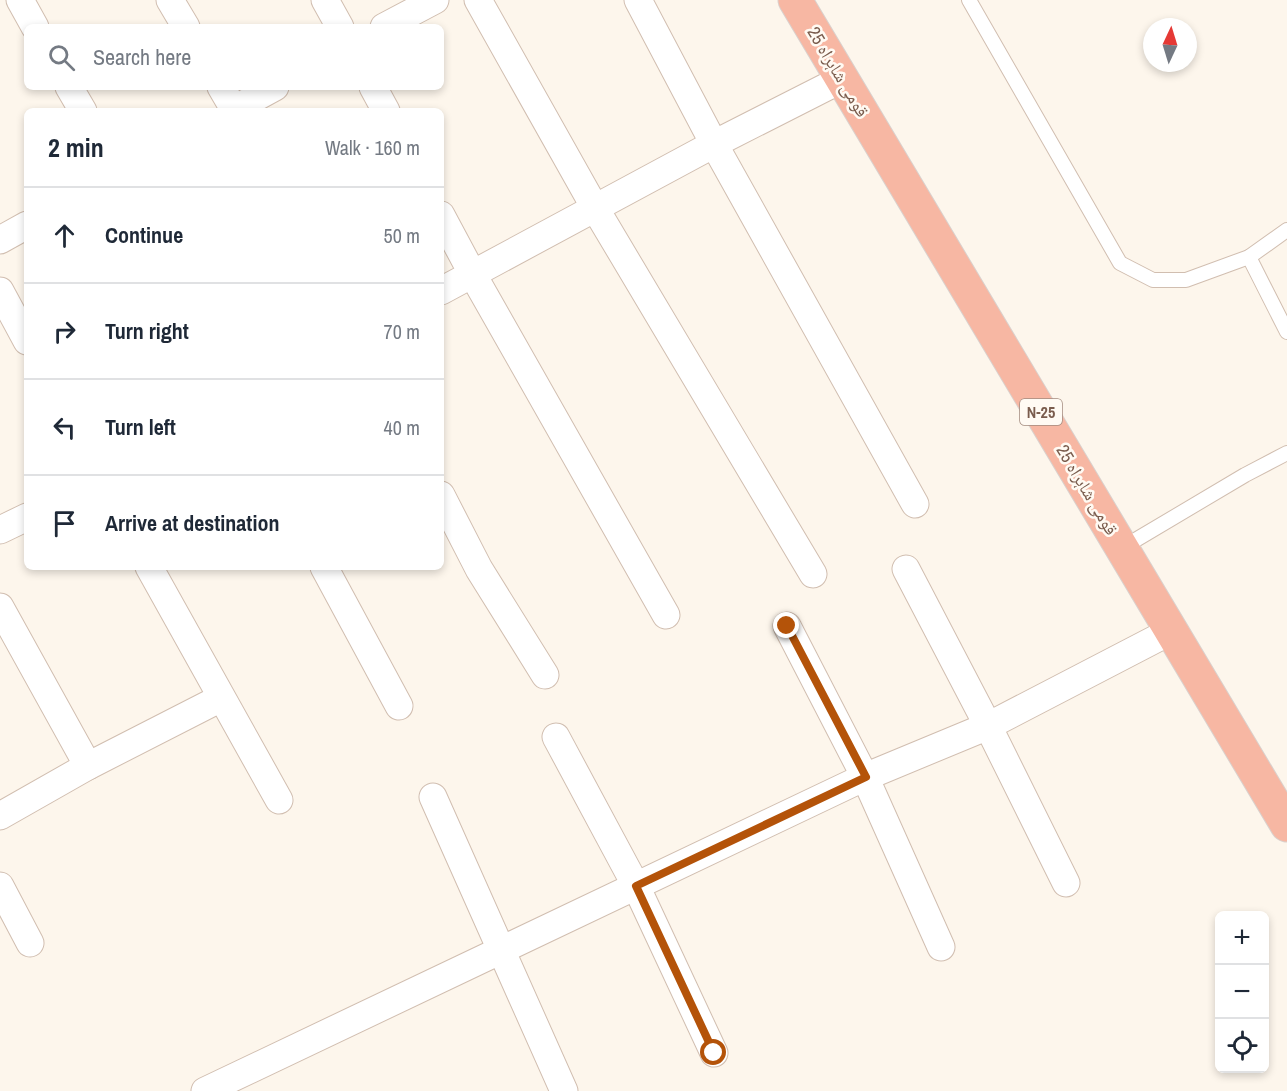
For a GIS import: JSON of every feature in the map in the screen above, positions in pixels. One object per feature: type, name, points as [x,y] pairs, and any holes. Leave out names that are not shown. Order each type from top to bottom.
[{"type":"highway","name":"قومی شاہراہ 25","points":[[795,0],[1287,825]]},
{"type":"street","points":[[20,0],[33,24]]},
{"type":"street","points":[[171,0],[184,24]]},
{"type":"street","points":[[325,0],[338,24]]},
{"type":"street","points":[[390,24],[435,0]]},
{"type":"street","points":[[478,0],[595,208],[813,574]]},
{"type":"street","points":[[638,0],[714,144],[915,504]]},
{"type":"street","points":[[444,290],[714,144],[842,79]]},
{"type":"street","points":[[71,90],[81,108]]},
{"type":"street","points":[[230,105],[268,90]]},
{"type":"street","points":[[375,90],[384,108]]},
{"type":"street","points":[[444,221],[666,615]]},
{"type":"street","points":[[0,240],[24,227]]},
{"type":"street","points":[[0,291],[24,335]]},
{"type":"street","points":[[444,501],[479,568],[545,675]]},
{"type":"street","points":[[0,530],[24,518]]},
{"type":"street","points":[[906,569],[1066,883]]},
{"type":"street","points":[[151,570],[279,800]]},
{"type":"street","points":[[326,570],[399,706]]},
{"type":"street","points":[[0,607],[88,766]]},
{"type":"street","points":[[787,626],[866,777],[941,947]]},
{"type":"street","points":[[205,1091],[866,777],[988,726],[1172,632]]},
{"type":"street","points":[[0,816],[88,766],[221,698]]},
{"type":"street","points":[[556,737],[636,886],[714,1053]]},
{"type":"street","points":[[433,797],[564,1091]]},
{"type":"street","points":[[0,886],[30,943]]},
{"type":"lane","points":[[969,0],[1120,263],[1153,280],[1186,280],[1249,257],[1287,230]]},
{"type":"lane","points":[[1249,257],[1287,332]]},
{"type":"lane","points":[[1122,548],[1245,475],[1287,453]]},
{"type":"route","points":[[714,1053],[636,886],[866,777],[787,626]]}]
